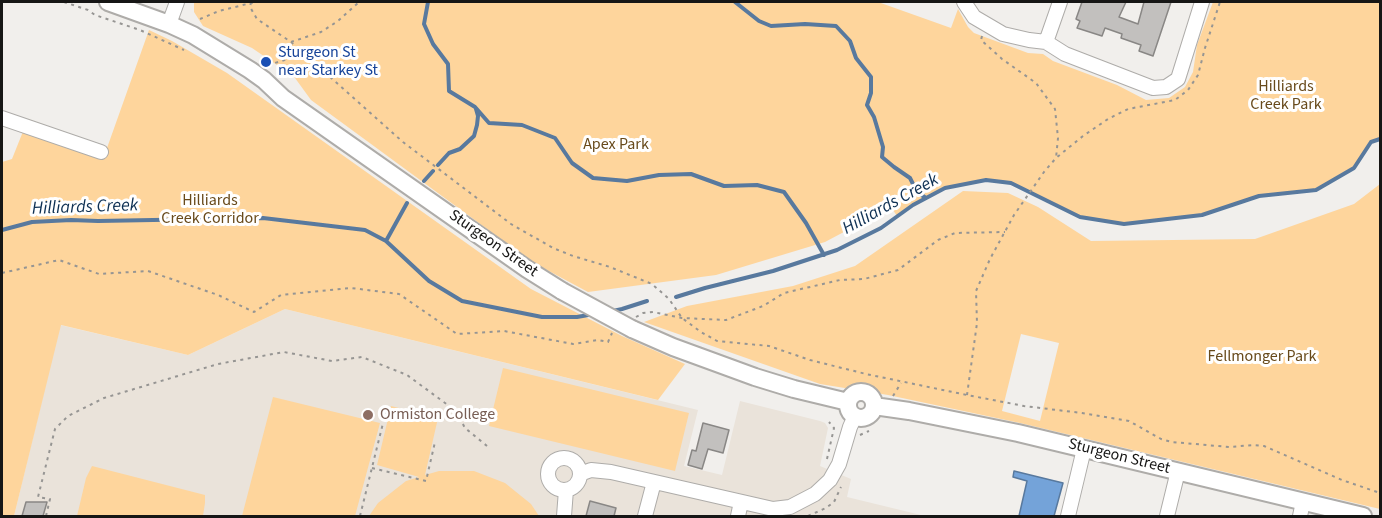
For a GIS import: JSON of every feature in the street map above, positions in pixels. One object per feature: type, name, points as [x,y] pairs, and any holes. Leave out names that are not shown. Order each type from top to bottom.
[{"type":"main road","name":"Sturgeon Street","points":[[108,2],[170,24],[193,35],[250,70],[283,98],[527,269],[632,329],[672,347],[852,409],[859,418],[870,414],[874,406],[909,411],[1006,430],[1178,471],[1301,509],[1363,516]]},
{"type":"street","points":[[170,24],[177,2]]},
{"type":"street","points":[[964,2],[974,17],[1003,34],[1046,42],[1065,54],[1152,88],[1166,87],[1178,79],[1202,2]]},
{"type":"street","points":[[1046,42],[1060,2]]},
{"type":"street","points":[[2,118],[101,152]]},
{"type":"street","points":[[580,474],[591,470],[611,472],[773,509],[790,507],[815,494],[830,480],[838,464],[850,427],[852,409]]},
{"type":"street","points":[[1068,516],[1084,449]]},
{"type":"street","points":[[562,458],[572,460],[580,474],[576,485],[566,490],[555,488],[548,474],[552,463],[562,458]]},
{"type":"street","points":[[1167,516],[1178,471]]},
{"type":"street","points":[[645,516],[654,482]]},
{"type":"street","points":[[564,516],[566,490]]},
{"type":"street","points":[[738,516],[741,502]]},
{"type":"path","points":[[64,2],[140,30],[184,50]]},
{"type":"path","points":[[251,2],[250,7],[257,19],[291,42],[403,142],[511,224],[553,248],[652,284],[669,299],[682,318],[701,333],[717,341],[769,346],[810,360],[866,374],[967,395],[1024,406],[1082,412],[1129,421],[1161,440],[1228,447],[1264,446],[1342,480],[1380,493]]},
{"type":"path","points":[[200,19],[219,11],[255,2]]},
{"type":"path","points":[[291,42],[321,32],[338,21],[359,2]]},
{"type":"path","points":[[984,24],[981,40],[1002,59],[1036,83],[1055,109],[1058,138],[1056,158]]},
{"type":"path","points":[[250,70],[295,57],[306,57]]},
{"type":"path","points":[[967,395],[977,323],[976,291],[1014,215],[1044,172]]},
{"type":"path","points":[[682,318],[726,320],[763,306],[784,293],[840,280],[864,279],[898,270],[938,240],[956,233],[1005,232]]},
{"type":"path","points":[[2,273],[59,260],[99,274],[148,271],[218,295],[254,312],[281,295],[351,288],[399,294],[457,334],[504,331],[573,344],[598,340],[608,342]]},
{"type":"path","points":[[46,516],[50,499],[38,497],[55,429],[68,416],[104,398],[218,364],[284,352],[332,362],[362,357],[407,375],[456,411],[465,428],[487,446]]},
{"type":"path","points":[[892,398],[902,381]]},
{"type":"path","points":[[360,516],[386,411]]},
{"type":"path","points":[[825,468],[834,428],[829,422]]},
{"type":"path","points":[[372,468],[426,481],[435,442]]},
{"type":"shaded area","name":"Ormiston College","points":[[285,309],[698,410],[684,466],[722,475],[740,401],[820,421],[828,428],[820,466],[851,479],[847,497],[925,516],[14,516],[60,325],[188,355]]},
{"type":"green space","name":"Apex Park","points":[[194,2],[878,2],[951,28],[958,9],[974,33],[1028,53],[1043,54],[1053,61],[1117,85],[1146,100],[1169,98],[1185,87],[1193,72],[1197,45],[1213,2],[1380,2],[1380,139],[1371,142],[1354,168],[1316,190],[1259,196],[1202,215],[1124,224],[1080,217],[1011,183],[986,180],[945,188],[897,216],[891,207],[825,242],[716,275],[588,292],[532,262],[311,100],[295,78],[277,65],[252,48],[203,26],[194,12]]},
{"type":"green space","name":"Hilliards Creek Corridor","points":[[149,30],[227,73],[531,289],[622,336],[685,364],[658,400],[285,309],[188,355],[61,325],[14,516],[2,516],[2,162],[12,159],[28,119],[107,148]]},
{"type":"green space","name":"Fellmonger Park","points":[[1380,184],[1380,509],[1020,423],[888,395],[820,384],[644,322],[687,306],[793,286],[855,266],[963,191],[1008,193],[1038,207],[1091,241],[1255,239],[1354,204]],"holes":[[[1021,334],[1059,343],[1040,421],[1002,411]]]},
{"type":"green space","points":[[503,368],[689,413],[675,471],[489,426]]},
{"type":"green space","points":[[273,397],[380,423],[355,516],[242,516]]},
{"type":"green space","points":[[391,406],[438,418],[425,475],[439,471],[474,471],[505,483],[531,504],[539,516],[369,516],[378,503],[406,481],[419,477],[377,465]]},
{"type":"green space","points":[[92,466],[205,495],[203,516],[77,516],[86,478]]},
{"type":"water","points":[[1014,471],[1063,483],[1054,516],[1019,516],[1027,481],[1013,477]]},
{"type":"building","points":[[1082,2],[1126,2],[1119,17],[1138,24],[1144,2],[1171,2],[1153,56],[1139,51],[1141,45],[1121,38],[1122,34],[1105,28],[1102,36],[1077,28],[1080,21],[1076,19]]},
{"type":"building","points":[[703,423],[729,430],[723,453],[708,449],[702,469],[688,465],[692,450],[696,451]]},
{"type":"building","points":[[590,501],[616,508],[614,516],[586,516]]},
{"type":"building","points":[[26,502],[47,502],[43,516],[22,516]]},
{"type":"waterway","points":[[428,2],[424,24],[433,44],[448,64],[449,91],[475,107],[489,123],[522,125],[555,138],[572,163],[593,178],[627,181],[659,175],[691,174],[724,186],[757,185],[784,192],[806,223],[824,255]]},
{"type":"waterway","points":[[735,2],[759,21],[771,26],[805,24],[836,26],[850,41],[856,58],[871,77],[871,93],[867,105],[874,117],[883,147],[882,157],[910,178],[917,192],[926,198]]},
{"type":"waterway","points":[[438,165],[449,153],[460,149],[474,136],[478,116],[476,109]]},
{"type":"waterway","name":"Hilliards Creek","points":[[676,297],[773,271],[837,250],[881,228],[913,205],[945,188],[986,180],[1011,183],[1080,217],[1124,224],[1202,215],[1259,196],[1316,190],[1354,168],[1371,142],[1380,139]]},
{"type":"waterway","points":[[424,181],[433,171]]},
{"type":"waterway","points":[[386,241],[407,203]]},
{"type":"waterway","name":"Hilliards Creek","points":[[2,230],[32,222],[71,220],[263,218],[365,230],[386,241],[429,281],[462,301],[542,317],[577,317],[594,314]]},
{"type":"waterway","name":"Hilliards Creek","points":[[613,311],[647,301]]},
{"type":"place","name":"Sturgeon St near Starkey St","points":[[266,62]]},
{"type":"place","name":"Ormiston College","points":[[368,415]]},
{"type":"park label","name":"Hilliards Creek Park","points":[[1286,96]]}]
